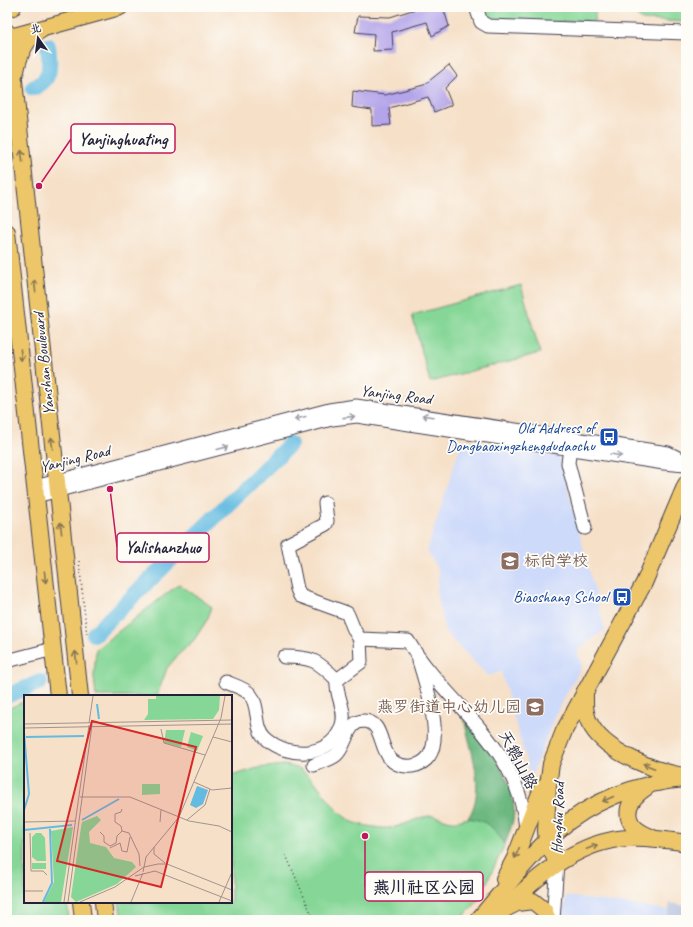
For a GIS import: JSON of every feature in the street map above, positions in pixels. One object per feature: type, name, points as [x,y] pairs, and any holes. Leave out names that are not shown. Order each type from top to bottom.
[{"type":"main road","points":[[7,8],[13,7]]},
{"type":"main road","points":[[7,36],[120,7]]},
{"type":"main road","points":[[14,83],[18,62],[26,44],[33,35],[46,27]]},
{"type":"main road","name":"Yanshan Boulevard","points":[[7,36],[14,83],[56,486],[80,695]]},
{"type":"main road","name":"Yanshan Boulevard","points":[[7,232],[58,695]]},
{"type":"main road","name":"Honghu Road","points":[[557,863],[551,836],[547,793],[551,764],[564,731],[585,690],[644,583],[686,484]]},
{"type":"main road","points":[[585,690],[585,707],[587,718],[599,736],[626,755],[644,764],[670,774],[686,778]]},
{"type":"main road","name":"Honghu Road","points":[[551,836],[561,767],[585,690]]},
{"type":"main road","points":[[496,912],[551,764]]},
{"type":"main road","points":[[496,912],[551,836],[592,806],[652,784],[686,778]]},
{"type":"main road","points":[[652,784],[637,794],[632,800],[629,814],[634,828],[640,833],[655,838]]},
{"type":"main road","points":[[496,912],[557,863],[607,841],[627,838],[655,838],[686,843]]},
{"type":"main road","points":[[478,920],[517,903],[533,901],[544,910],[548,920]]},
{"type":"main road","points":[[81,903],[83,920]]},
{"type":"main road","points":[[103,903],[105,920]]},
{"type":"street","points":[[476,7],[481,22],[488,26],[686,32]]},
{"type":"street","name":"Yanjing Road","points":[[56,486],[329,410],[356,406],[668,453],[686,462]]},
{"type":"street","name":"Yanjing Road","points":[[36,491],[349,416],[372,417],[664,463],[686,465]]},
{"type":"street","points":[[570,448],[568,463],[585,528]]},
{"type":"street","points":[[325,503],[326,524],[288,544],[297,589],[300,596],[307,600],[347,613],[351,621],[353,631],[360,640],[361,662],[336,680]]},
{"type":"street","name":"天鹅山路","points":[[360,640],[408,640],[417,655],[481,728],[500,755],[521,800],[524,809],[526,832]]},
{"type":"street","points":[[7,661],[53,648]]},
{"type":"street","points":[[314,765],[336,755],[350,729],[356,723],[364,721],[373,724],[379,733],[386,752],[392,762],[404,766],[416,766],[426,761],[432,752],[435,734],[425,680],[417,655]]},
{"type":"street","points":[[226,682],[249,693],[254,700],[257,720],[265,738],[276,746],[292,752],[310,753],[324,748],[336,736],[342,725],[343,714],[336,687],[336,680],[316,661],[303,657],[284,657]]},
{"type":"street","points":[[553,920],[557,863]]},
{"type":"path","points":[[286,855],[314,920]]},
{"type":"shaded area","name":"标尚学校","points":[[462,441],[559,456],[605,630],[577,650],[582,666],[555,715],[531,777],[501,672],[488,676],[445,632],[437,593],[439,572],[427,550]]},
{"type":"shaded area","points":[[566,896],[668,910],[667,920],[562,920]]},
{"type":"shaded area","points":[[670,903],[686,906],[686,920],[667,920]]},
{"type":"green space","points":[[479,7],[595,7],[595,21],[487,23]]},
{"type":"green space","points":[[635,7],[686,7],[686,22],[642,20],[635,14]]},
{"type":"green space","points":[[521,285],[540,353],[430,382],[412,315]]},
{"type":"green space","points":[[179,584],[212,607],[207,620],[194,640],[167,668],[157,695],[96,695],[94,677],[96,649]]},
{"type":"green space","points":[[24,701],[24,903],[67,903],[69,920],[7,920],[7,709]]},
{"type":"green space","points":[[464,719],[497,761],[504,772],[509,785],[514,815],[505,844],[494,829],[486,823],[468,818],[474,807],[477,782],[473,756]]},
{"type":"green space","points":[[284,765],[299,769],[314,781],[342,815],[352,822],[374,827],[388,828],[400,826],[429,816],[455,821],[468,818],[476,819],[482,820],[491,826],[505,844],[478,901],[460,920],[122,920],[119,903],[232,903],[232,776],[258,768]]},
{"type":"building","points":[[422,7],[443,7],[449,26],[432,36],[427,22],[392,32],[393,50],[373,51],[374,34],[355,32],[358,16],[390,17]]},
{"type":"building","points":[[449,65],[457,76],[445,88],[452,105],[434,112],[428,97],[389,108],[391,125],[372,126],[372,110],[352,107],[353,91],[385,95],[424,85]]},
{"type":"waterway","points":[[33,88],[44,81],[49,71],[48,46]]},
{"type":"waterway","points":[[94,634],[290,444]]},
{"type":"waterway","points":[[7,696],[40,682]]},
{"type":"place","name":"Yanjinghuating","points":[[39,186]]},
{"type":"place","name":"Old Address of Dongbaoxingzhengdudaochu","points":[[609,437]]},
{"type":"place","name":"Yalishanzhuo","points":[[110,489]]},
{"type":"place","name":"标尚学校","points":[[510,561]]},
{"type":"place","name":"Biaoshang School","points":[[622,597]]},
{"type":"place","name":"燕罗街道中心幼儿园","points":[[535,707]]},
{"type":"place","name":"燕川社区公园","points":[[365,836]]}]
